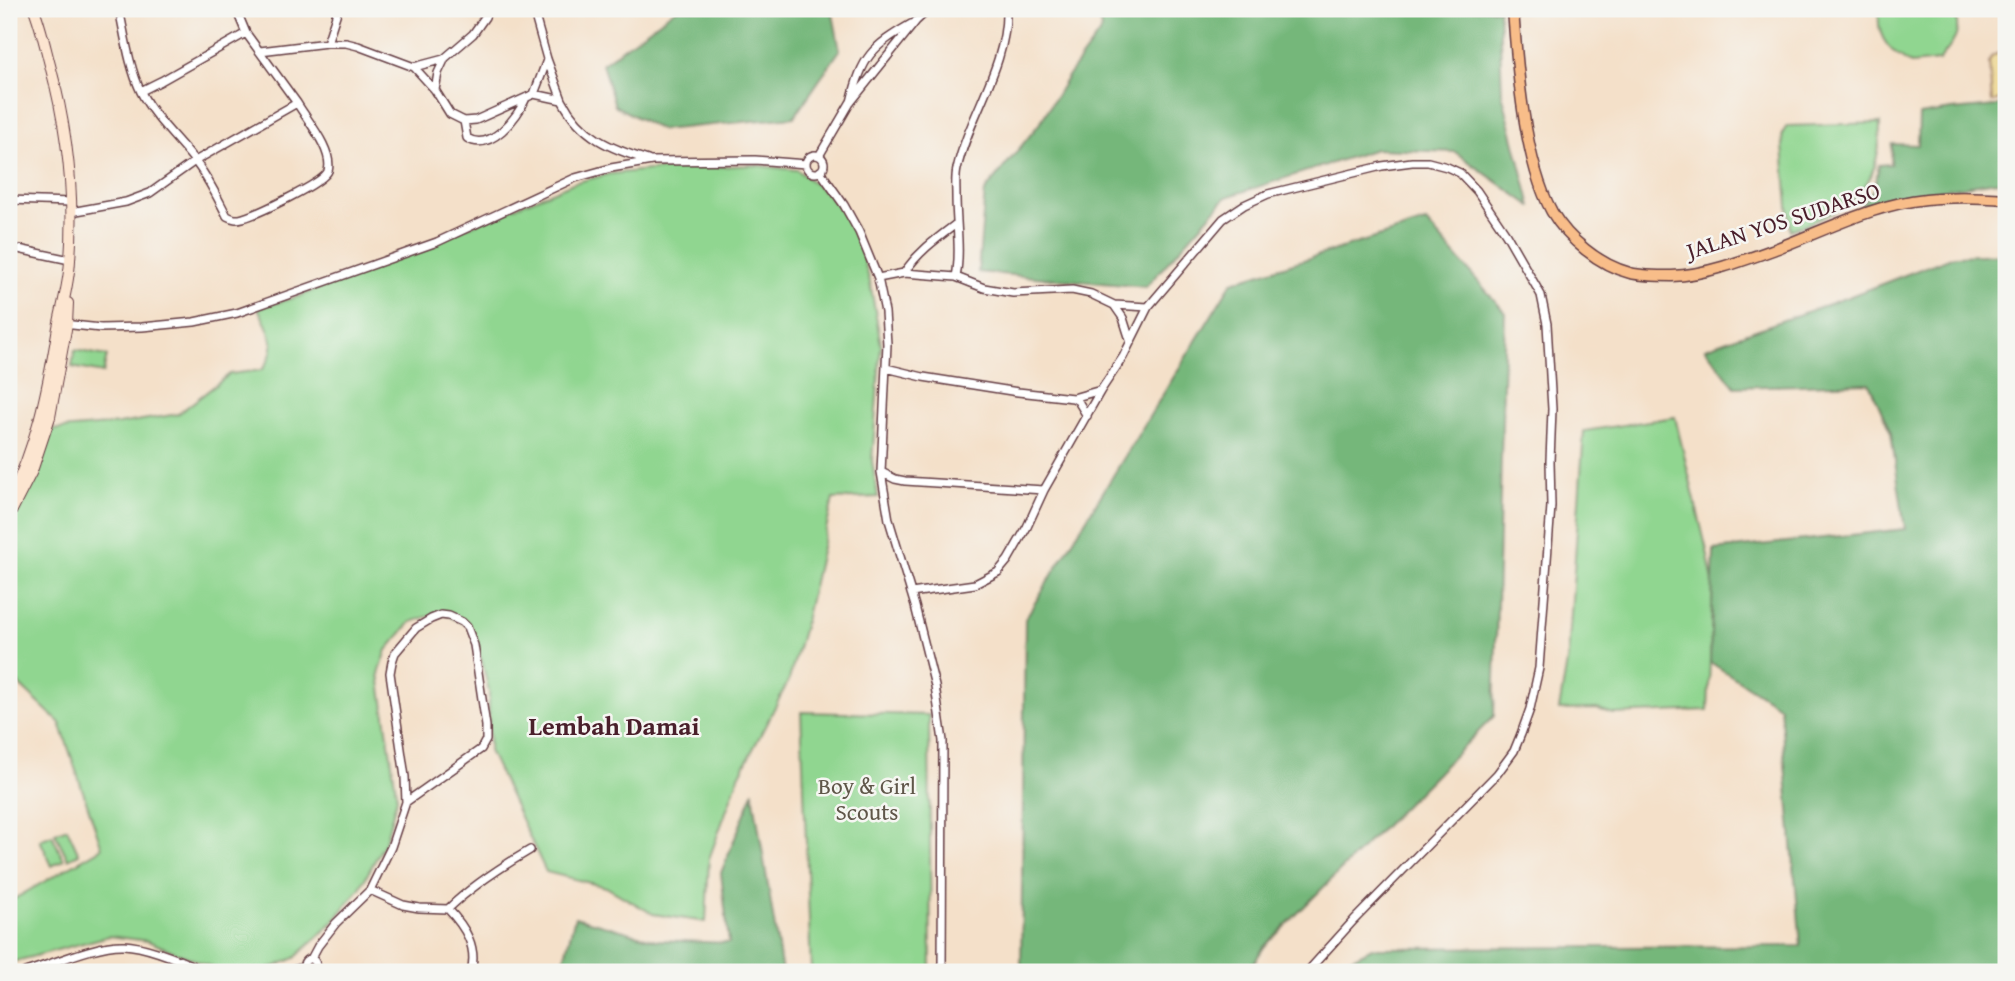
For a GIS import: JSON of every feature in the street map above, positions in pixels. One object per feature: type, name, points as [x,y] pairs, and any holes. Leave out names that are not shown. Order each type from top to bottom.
[{"type":"main road","name":"JALAN YOS SUDARSO","points":[[1513,9],[1527,132],[1546,200],[1576,241],[1615,268],[1651,275],[1675,276],[1700,272],[1776,248],[1885,208],[1925,199],[1977,196],[2006,199]]},
{"type":"street","points":[[9,516],[32,471],[51,410],[71,260],[71,180],[63,118],[34,9]]},
{"type":"street","points":[[120,9],[131,61],[148,104],[195,161],[227,216],[232,219],[249,216],[320,181],[328,170],[328,157],[319,137],[246,33],[236,9]]},
{"type":"street","points":[[327,43],[338,9]]},
{"type":"street","points":[[435,90],[438,73],[445,58],[473,34],[488,9]]},
{"type":"street","points":[[533,9],[562,100],[578,125],[601,142],[624,153],[652,161]]},
{"type":"street","points":[[819,156],[850,103],[916,21],[929,9]]},
{"type":"street","points":[[956,277],[956,172],[965,136],[1000,52],[1006,9]]},
{"type":"street","points":[[850,103],[856,81],[873,49],[916,21]]},
{"type":"street","points":[[141,90],[246,33]]},
{"type":"street","points":[[260,51],[327,43],[358,46],[414,67],[435,90],[450,114],[464,121],[475,120],[530,96],[562,100]]},
{"type":"street","points":[[414,67],[445,58]]},
{"type":"street","points":[[464,121],[467,138],[479,143],[498,134],[521,110],[547,59]]},
{"type":"street","points":[[9,200],[71,207],[126,202],[150,193],[195,161],[297,103]]},
{"type":"street","points":[[806,164],[810,156],[819,156]]},
{"type":"street","points":[[819,156],[824,163],[820,171]]},
{"type":"street","points":[[63,324],[101,328],[142,327],[194,322],[237,313],[437,242],[575,178],[611,168],[652,161],[755,160],[806,164]]},
{"type":"street","points":[[911,593],[975,584],[998,572],[1015,549],[1044,490],[1115,370],[1148,307],[1223,219],[1268,194],[1382,166],[1420,162],[1447,167],[1460,173],[1477,191],[1533,279],[1541,295],[1547,324],[1552,409],[1551,506],[1539,668],[1526,721],[1514,751],[1497,774],[1307,972]]},
{"type":"street","points":[[806,164],[811,172],[820,171]]},
{"type":"street","points":[[820,171],[859,232],[878,278],[885,312],[887,368],[881,471],[889,520],[935,686],[943,741],[942,972]]},
{"type":"street","points":[[904,273],[922,250],[956,224]]},
{"type":"street","points":[[9,247],[71,260]]},
{"type":"street","points":[[878,278],[904,273],[956,277],[984,288],[1013,293],[1072,290],[1091,294],[1114,305],[1148,307]]},
{"type":"street","points":[[1114,305],[1123,318],[1130,340]]},
{"type":"street","points":[[9,501],[36,436],[63,324]]},
{"type":"street","points":[[887,368],[980,387],[1073,398],[1101,390]]},
{"type":"street","points":[[1073,398],[1078,401],[1087,416]]},
{"type":"street","points":[[881,471],[905,481],[1044,490]]},
{"type":"street","points":[[304,967],[305,961],[311,959],[336,923],[370,890],[391,847],[405,802],[405,777],[390,673],[391,662],[395,653],[416,628],[442,615],[449,616],[467,627],[474,645],[486,740],[481,749],[405,802]]},
{"type":"street","points":[[448,909],[498,869],[530,850]]},
{"type":"street","points":[[370,890],[403,905],[448,909],[458,919],[471,942],[474,961],[471,972]]},
{"type":"street","points":[[25,972],[45,970],[93,951],[127,945],[207,972]]},
{"type":"street","points":[[304,967],[308,971],[314,971],[316,964],[311,959]]},
{"type":"street","points":[[285,972],[304,967]]},
{"type":"green space","points":[[676,9],[832,9],[840,50],[794,117],[661,130],[615,106],[602,64]]},
{"type":"green space","points":[[1099,9],[1499,9],[1502,93],[1531,206],[1455,152],[1376,149],[1226,197],[1146,287],[978,272],[985,191],[1040,123],[1070,73],[1101,31]]},
{"type":"green space","points":[[1880,9],[1955,9],[1955,38],[1939,61],[1911,64],[1896,54],[1881,35]]},
{"type":"green space","points":[[2006,105],[2006,184],[1996,181],[1915,194],[1856,212],[1874,188],[1879,165],[1891,164],[1892,144],[1918,145],[1919,115]]},
{"type":"green space","points":[[1880,123],[1879,147],[1874,166],[1857,195],[1829,214],[1790,230],[1782,134],[1787,126]]},
{"type":"green space","points":[[753,165],[797,170],[828,194],[855,229],[870,282],[881,345],[872,461],[878,497],[833,499],[789,680],[739,776],[709,859],[706,922],[653,914],[606,887],[546,872],[489,751],[489,691],[469,626],[441,612],[411,622],[387,650],[379,674],[397,798],[385,842],[360,888],[333,922],[295,958],[262,972],[222,971],[148,941],[109,936],[9,963],[9,902],[102,848],[60,723],[9,675],[9,521],[31,484],[50,430],[119,424],[178,414],[230,374],[262,370],[271,353],[272,339],[258,308],[300,296],[573,183],[609,174],[649,170]]},
{"type":"green space","points":[[1426,222],[1505,312],[1494,716],[1264,947],[1248,972],[1021,972],[1025,619],[1232,282]]},
{"type":"green space","points":[[2006,254],[2006,972],[1325,972],[1372,948],[1801,946],[1780,707],[1710,662],[1714,550],[1905,529],[1891,433],[1869,383],[1735,387],[1705,348],[1954,256]]},
{"type":"green space","points":[[75,350],[107,356],[103,373],[72,367]]},
{"type":"green space","points":[[1675,417],[1713,582],[1708,710],[1614,714],[1597,709],[1559,710],[1568,656],[1584,431]]},
{"type":"green space","name":"Boy & Girl Scouts","points":[[801,712],[929,715],[931,972],[811,972]]},
{"type":"green space","points":[[753,793],[782,972],[555,972],[563,963],[575,917],[656,940],[729,943],[721,873]]},
{"type":"green space","points":[[67,828],[79,854],[68,859],[55,833]]},
{"type":"green space","points":[[52,835],[64,860],[52,866],[40,840]]},
{"type":"sand","points":[[2006,52],[2006,99],[1992,102],[1989,62],[1992,56]]},
{"type":"district","name":"Lembah Damai","points":[[614,725]]}]
